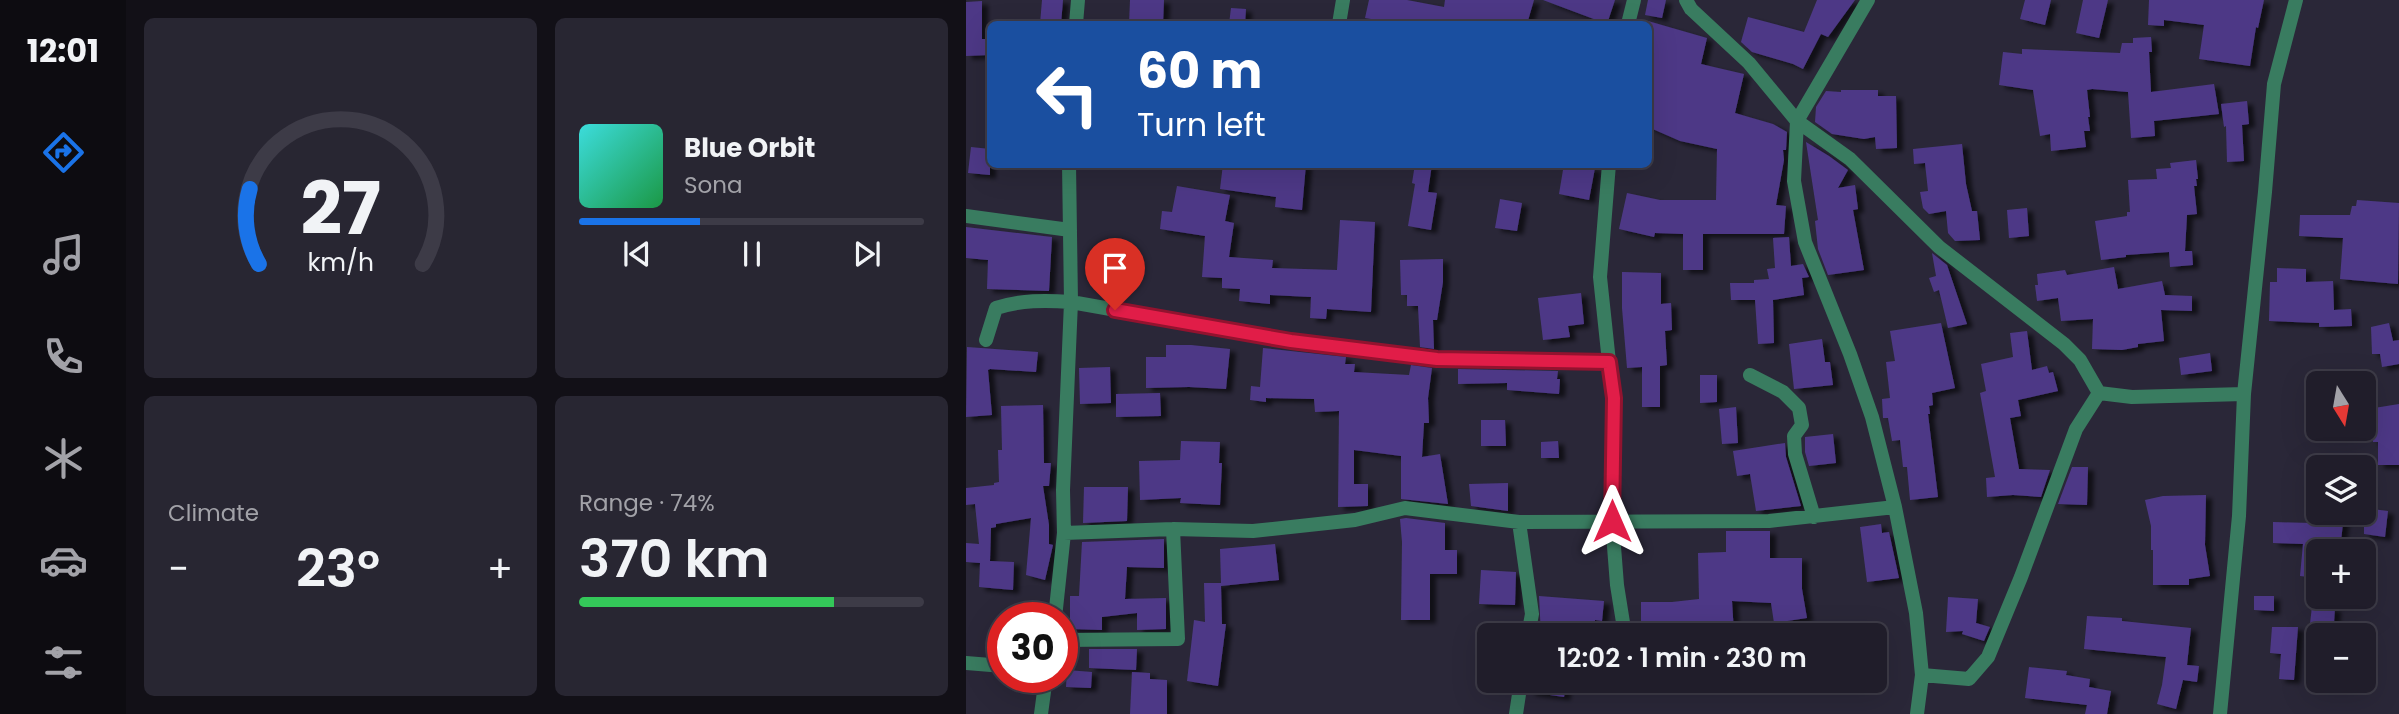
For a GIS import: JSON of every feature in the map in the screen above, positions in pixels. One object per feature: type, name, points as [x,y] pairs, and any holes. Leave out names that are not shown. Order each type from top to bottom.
[{"type":"street","points":[[1076,21],[1078,0]]},
{"type":"street","points":[[1340,21],[1343,0]]},
{"type":"street","points":[[1629,21],[1634,0]]},
{"type":"street","points":[[1686,0],[1691,9],[1749,63],[1797,121],[1850,159],[1939,247],[2064,344],[2080,360],[2099,393]]},
{"type":"street","points":[[1868,0],[1797,121],[1794,181],[1805,243],[1850,354],[1872,417],[1895,507],[1916,613],[1922,675],[1917,714]]},
{"type":"street","points":[[2220,714],[2239,516],[2244,394],[2274,84],[2296,0]]},
{"type":"street","points":[[1057,602],[1064,533],[1063,490],[1071,302],[1069,168]]},
{"type":"street","points":[[1609,168],[1600,277],[1614,398],[1612,521],[1623,623]]},
{"type":"street","points":[[966,216],[1070,230]]},
{"type":"street","points":[[986,340],[996,307],[1046,300],[1071,302],[1291,341],[1437,359],[1609,362]]},
{"type":"street","points":[[1750,375],[1783,392],[1799,408],[1802,425],[1794,436],[1794,454],[1814,517]]},
{"type":"street","points":[[2099,393],[2132,397],[2244,394]]},
{"type":"street","points":[[1922,675],[1969,679],[1988,657],[2021,578],[2076,429],[2099,393]]},
{"type":"street","points":[[1064,533],[1173,529],[1253,531],[1354,520],[1405,508],[1519,522],[1769,521],[1895,507]]},
{"type":"street","points":[[1519,522],[1532,614],[1530,623]]},
{"type":"street","points":[[1078,640],[1178,639],[1173,529]]},
{"type":"street","points":[[966,663],[987,665]]},
{"type":"street","points":[[1041,714],[1044,693]]},
{"type":"street","points":[[1516,714],[1519,693]]},
{"type":"building","points":[[1042,0],[1063,0],[1061,21],[1040,21]]},
{"type":"building","points":[[1130,0],[1164,0],[1163,21],[1129,21]]},
{"type":"building","points":[[1369,0],[1407,0],[1444,7],[1445,0],[1534,0],[1528,21],[1383,21],[1365,18]]},
{"type":"building","points":[[1543,0],[1615,0],[1608,21],[1599,21]]},
{"type":"building","points":[[1648,0],[1666,0],[1662,18],[1645,15]]},
{"type":"building","points":[[1817,0],[1855,0],[1828,37],[1821,34],[1803,69],[1752,52],[1741,42],[1748,17],[1804,32]]},
{"type":"building","points":[[2025,0],[2051,0],[2045,25],[2020,19]]},
{"type":"building","points":[[2083,0],[2108,0],[2099,38],[2076,33]]},
{"type":"building","points":[[2149,0],[2264,0],[2258,28],[2256,27],[2250,66],[2199,59],[2204,25],[2164,20],[2164,26],[2148,25]]},
{"type":"building","points":[[982,1],[982,39],[987,39],[987,55],[966,56],[966,2]]},
{"type":"building","points":[[1231,8],[1246,9],[1245,21],[1229,21]]},
{"type":"building","points":[[1652,22],[1707,38],[1701,64],[1744,74],[1735,113],[1773,124],[1787,132],[1776,205],[1786,206],[1784,234],[1703,234],[1703,270],[1683,270],[1683,234],[1655,233],[1654,237],[1619,229],[1627,193],[1660,200],[1716,200],[1717,149],[1680,141],[1652,129]]},
{"type":"building","points":[[2151,37],[2151,92],[2214,84],[2219,114],[2154,121],[2155,136],[2131,138],[2128,92],[2087,90],[2090,131],[2084,131],[2086,147],[2051,151],[2050,134],[2040,136],[2033,90],[1999,85],[2003,52],[2022,54],[2022,49],[2120,53],[2122,43],[2133,43],[2133,38]]},
{"type":"building","points":[[1878,90],[1878,96],[1896,96],[1897,148],[1876,149],[1875,137],[1864,139],[1832,134],[1815,122],[1816,107],[1826,91]]},
{"type":"building","points":[[2247,101],[2249,124],[2242,125],[2244,161],[2227,162],[2226,126],[2224,127],[2221,104]]},
{"type":"building","points":[[1806,142],[1848,170],[1838,188],[1855,185],[1858,209],[1853,210],[1864,270],[1828,275],[1818,249],[1815,221],[1818,220]]},
{"type":"building","points":[[1962,144],[1966,184],[1972,211],[1977,211],[1980,240],[1955,241],[1948,233],[1946,211],[1929,214],[1923,208],[1920,192],[1928,191],[1925,163],[1914,164],[1913,149]]},
{"type":"building","points":[[971,147],[987,149],[987,168],[990,168],[990,175],[968,173]]},
{"type":"building","points":[[2196,160],[2198,179],[2197,186],[2194,186],[2197,214],[2187,215],[2185,251],[2192,251],[2193,265],[2170,267],[2169,252],[2101,260],[2095,221],[2127,216],[2127,212],[2130,212],[2128,180],[2157,179],[2156,169],[2171,168],[2170,163]]},
{"type":"building","points":[[1223,168],[1306,168],[1302,210],[1275,207],[1276,197],[1220,189]]},
{"type":"building","points":[[1414,168],[1431,168],[1428,192],[1437,193],[1431,230],[1408,226],[1415,184],[1412,183]]},
{"type":"building","points":[[1563,168],[1595,168],[1589,200],[1559,194]]},
{"type":"building","points":[[1177,186],[1230,195],[1225,221],[1234,223],[1229,257],[1273,260],[1272,268],[1337,270],[1340,220],[1375,222],[1371,312],[1327,309],[1326,319],[1310,318],[1311,297],[1270,295],[1270,304],[1239,301],[1240,289],[1222,288],[1222,278],[1202,277],[1205,236],[1160,229],[1162,211],[1172,212]]},
{"type":"building","points":[[1500,199],[1522,203],[1517,231],[1495,228]]},
{"type":"building","points":[[2357,200],[2399,203],[2398,284],[2340,279],[2343,238],[2299,236],[2300,215],[2350,215]]},
{"type":"building","points":[[2027,208],[2029,236],[2009,238],[2007,210]]},
{"type":"building","points":[[966,227],[1052,237],[1049,291],[987,289],[988,260],[966,258]]},
{"type":"building","points":[[1789,237],[1791,266],[1803,264],[1809,277],[1802,278],[1804,295],[1773,300],[1774,343],[1758,344],[1755,300],[1731,300],[1730,283],[1754,283],[1754,280],[1769,279],[1767,269],[1775,268],[1773,238]]},
{"type":"building","points":[[1932,253],[1947,265],[1967,324],[1948,328],[1939,290],[1934,292],[1929,278],[1936,276]]},
{"type":"building","points":[[1443,259],[1443,282],[1437,320],[1433,320],[1434,349],[1420,347],[1418,306],[1407,306],[1407,295],[1401,295],[1400,260]]},
{"type":"building","points":[[2114,267],[2118,289],[2162,281],[2165,295],[2192,296],[2192,311],[2161,310],[2164,341],[2138,344],[2138,347],[2122,350],[2092,349],[2093,319],[2061,321],[2058,298],[2037,301],[2037,274],[2065,270],[2067,275]]},
{"type":"building","points":[[2277,268],[2306,269],[2306,282],[2333,281],[2334,310],[2351,309],[2352,326],[2319,327],[2319,323],[2269,321],[2270,282],[2277,282]]},
{"type":"building","points":[[1622,272],[1661,273],[1661,304],[1671,303],[1672,330],[1665,331],[1667,365],[1660,366],[1660,407],[1642,407],[1642,367],[1627,368]]},
{"type":"building","points":[[1581,293],[1584,324],[1568,326],[1570,337],[1543,340],[1538,298]]},
{"type":"building","points":[[1941,323],[1955,388],[1932,393],[1933,405],[1929,406],[1938,497],[1910,500],[1907,467],[1903,467],[1900,440],[1892,441],[1888,418],[1883,418],[1882,399],[1890,398],[1886,362],[1895,361],[1890,331]]},
{"type":"building","points":[[2389,323],[2393,341],[2399,340],[2399,364],[2382,367],[2380,354],[2372,354],[2371,327]]},
{"type":"building","points":[[2027,331],[2032,370],[2047,366],[2049,373],[2053,372],[2058,391],[2018,400],[2021,416],[2010,418],[2019,469],[2050,470],[2041,497],[1987,497],[1986,478],[1995,477],[1980,393],[1986,391],[1981,364],[2013,357],[2010,333]]},
{"type":"building","points":[[1822,339],[1825,362],[1830,362],[1833,385],[1794,389],[1789,344]]},
{"type":"building","points":[[1166,345],[1230,349],[1226,389],[1146,388],[1146,357],[1166,357]]},
{"type":"building","points":[[967,347],[1038,352],[1036,372],[988,370],[992,415],[966,417]]},
{"type":"building","points":[[1263,348],[1346,357],[1345,364],[1355,364],[1354,372],[1409,375],[1411,365],[1432,368],[1428,398],[1429,423],[1424,423],[1422,457],[1440,454],[1448,504],[1401,499],[1401,456],[1354,450],[1354,484],[1368,484],[1368,506],[1338,507],[1339,411],[1315,412],[1314,399],[1266,398],[1266,402],[1250,400],[1251,386],[1260,387]]},
{"type":"building","points":[[2210,353],[2212,371],[2181,375],[2179,358]]},
{"type":"building","points":[[1110,367],[1111,403],[1080,404],[1079,368]]},
{"type":"building","points":[[1458,369],[1558,371],[1559,394],[1507,390],[1507,383],[1458,384]]},
{"type":"building","points":[[1700,375],[1717,375],[1717,402],[1700,403]]},
{"type":"building","points":[[1160,393],[1161,416],[1116,417],[1116,394]]},
{"type":"building","points":[[2399,404],[2399,465],[2378,465],[2378,442],[2373,441],[2376,441],[2376,408]]},
{"type":"building","points":[[1043,405],[1044,463],[1051,463],[1049,486],[1043,486],[1049,544],[1053,545],[1045,580],[1026,575],[1031,518],[996,524],[996,527],[991,528],[990,561],[1014,562],[1013,590],[979,587],[980,563],[966,562],[966,543],[979,544],[975,504],[966,505],[966,488],[999,482],[998,450],[1002,450],[1001,406]]},
{"type":"building","points":[[1736,407],[1738,443],[1722,444],[1719,409]]},
{"type":"building","points":[[1481,420],[1505,420],[1506,446],[1481,446]]},
{"type":"building","points":[[1833,434],[1836,463],[1809,466],[1805,437]]},
{"type":"building","points":[[1181,441],[1220,442],[1220,505],[1180,503],[1181,498],[1140,500],[1139,461],[1180,460]]},
{"type":"building","points":[[1558,441],[1559,458],[1541,458],[1541,442]]},
{"type":"building","points":[[1785,443],[1786,457],[1801,506],[1756,511],[1750,474],[1737,476],[1733,451]]},
{"type":"building","points":[[2072,467],[2088,467],[2087,505],[2058,504]]},
{"type":"building","points":[[1508,483],[1508,511],[1471,506],[1469,484]]},
{"type":"building","points":[[1084,487],[1128,487],[1127,521],[1083,523]]},
{"type":"building","points":[[2206,495],[2205,545],[2210,576],[2189,579],[2189,585],[2153,585],[2151,526],[2145,500],[2163,496]]},
{"type":"building","points":[[2376,510],[2388,511],[2385,537],[2364,534],[2364,525],[2376,525]]},
{"type":"building","points":[[1400,519],[1445,523],[1445,550],[1457,550],[1457,574],[1430,574],[1430,620],[1401,620]]},
{"type":"building","points":[[2273,522],[2343,525],[2341,539],[2306,539],[2306,577],[2300,576],[2303,544],[2273,543]]},
{"type":"building","points":[[1881,524],[1882,533],[1889,532],[1899,578],[1867,582],[1860,527]]},
{"type":"building","points":[[1726,531],[1770,531],[1770,558],[1802,558],[1802,589],[1807,618],[1774,623],[1771,603],[1732,601],[1733,623],[1641,623],[1641,602],[1699,599],[1698,553],[1726,552]]},
{"type":"building","points":[[1164,539],[1164,568],[1127,567],[1125,599],[1166,598],[1166,629],[1137,630],[1137,613],[1102,617],[1102,630],[1078,629],[1078,602],[1070,602],[1070,596],[1079,596],[1082,542]]},
{"type":"building","points":[[1275,544],[1279,580],[1221,586],[1222,624],[1226,624],[1218,686],[1187,681],[1194,620],[1205,622],[1204,583],[1221,583],[1220,549]]},
{"type":"building","points":[[1481,570],[1516,572],[1515,605],[1479,604]]},
{"type":"building","points":[[1539,596],[1604,601],[1602,621],[1540,623]]},
{"type":"building","points":[[2254,596],[2274,596],[2274,611],[2254,610]]},
{"type":"building","points":[[1948,597],[1978,599],[1976,623],[1990,627],[1984,641],[1962,634],[1963,631],[1946,632]]},
{"type":"building","points":[[2312,609],[2335,609],[2334,623],[2310,623]]},
{"type":"building","points":[[2087,616],[2191,628],[2187,665],[2199,666],[2197,682],[2183,680],[2176,709],[2157,704],[2166,657],[2084,649]]},
{"type":"building","points":[[2272,627],[2298,627],[2294,680],[2279,679],[2281,654],[2270,653]]},
{"type":"building","points":[[1089,649],[1137,649],[1136,670],[1089,668]]},
{"type":"building","points":[[2029,667],[2067,671],[2066,675],[2090,679],[2089,687],[2111,691],[2107,714],[2085,714],[2087,705],[2025,698]]},
{"type":"building","points":[[1078,671],[1092,672],[1091,688],[1078,687]]},
{"type":"building","points":[[1132,672],[1150,673],[1150,679],[1167,680],[1167,714],[1130,714]]},
{"type":"building","points":[[1536,693],[1565,693],[1564,697]]},
{"type":"route","points":[[1115,310],[1291,341],[1437,359],[1609,362],[1614,398],[1611,453],[1612,521]]}]
